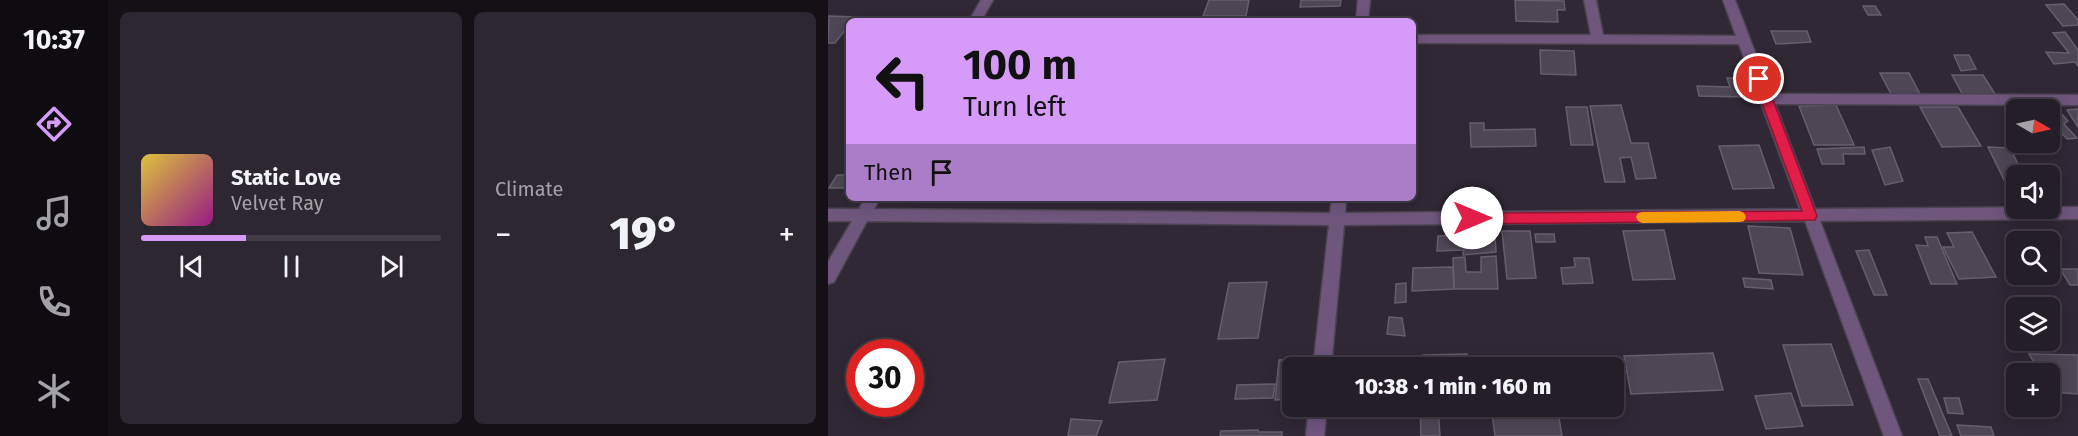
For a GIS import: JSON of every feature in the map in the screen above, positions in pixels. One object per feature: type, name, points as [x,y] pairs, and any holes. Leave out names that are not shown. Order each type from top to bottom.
[{"type":"street","points":[[977,18],[987,0]]},
{"type":"street","points":[[1362,18],[1365,0]]},
{"type":"street","points":[[1590,0],[1598,40]]},
{"type":"street","points":[[1729,0],[1893,436]]},
{"type":"street","points":[[1416,39],[1743,40]]},
{"type":"street","points":[[1767,99],[2078,100]]},
{"type":"street","points":[[828,277],[871,201]]},
{"type":"street","points":[[1323,357],[1339,201]]},
{"type":"street","points":[[828,215],[1336,219],[2078,213]]},
{"type":"street","points":[[1315,436],[1317,417]]},
{"type":"building","points":[[1209,0],[1249,0],[1246,16],[1203,16]]},
{"type":"building","points":[[1301,0],[1341,0],[1340,6],[1300,7]]},
{"type":"building","points":[[1515,0],[1564,1],[1565,10],[1557,10],[1558,22],[1516,21]]},
{"type":"building","points":[[2064,4],[2078,20],[2078,25],[2063,26],[2046,5]]},
{"type":"building","points":[[1863,6],[1875,6],[1881,15],[1868,15]]},
{"type":"building","points":[[829,16],[856,17],[846,18],[846,29],[835,43],[828,43]]},
{"type":"building","points":[[1771,31],[1807,31],[1811,42],[1776,44]]},
{"type":"building","points":[[2065,32],[2078,50],[2078,66],[2075,62],[2054,64],[2046,52],[2069,53],[2053,33]]},
{"type":"building","points":[[1540,50],[1574,51],[1576,75],[1541,74]]},
{"type":"building","points":[[1954,55],[1969,55],[1976,69],[1961,71]]},
{"type":"building","points":[[1880,73],[1909,73],[1920,94],[1891,94]]},
{"type":"building","points":[[1952,75],[1983,75],[1995,94],[1963,95]]},
{"type":"building","points":[[1727,78],[1739,78],[1744,97],[1699,96],[1697,86],[1730,87]]},
{"type":"building","points":[[1621,105],[1631,143],[1648,143],[1656,178],[1636,179],[1631,157],[1620,158],[1625,182],[1605,182],[1590,106]]},
{"type":"building","points":[[1836,105],[1854,145],[1814,145],[1799,106]]},
{"type":"building","points":[[1566,107],[1587,107],[1593,145],[1571,145]]},
{"type":"building","points":[[1920,107],[1958,107],[1981,146],[1942,147]]},
{"type":"building","points":[[2078,109],[2078,127],[2067,110]]},
{"type":"building","points":[[2060,112],[2068,121],[2064,124],[2077,138],[2067,139],[2060,132]]},
{"type":"building","points":[[1470,123],[1484,123],[1484,130],[1535,129],[1536,146],[1471,147]]},
{"type":"building","points":[[1759,145],[1774,188],[1733,189],[1719,146]]},
{"type":"building","points":[[1864,147],[1865,154],[1843,154],[1844,164],[1822,164],[1817,149]]},
{"type":"building","points":[[1890,147],[1903,181],[1885,185],[1872,150]]},
{"type":"building","points":[[1988,147],[2006,148],[2006,153],[2012,153],[2018,165],[2006,165],[2006,184]]},
{"type":"building","points":[[837,175],[846,175],[846,188],[829,188]]},
{"type":"building","points":[[1748,226],[1790,228],[1803,275],[1759,273]]},
{"type":"building","points":[[1664,230],[1675,279],[1633,280],[1623,231]]},
{"type":"building","points":[[1502,231],[1530,231],[1536,278],[1507,279]]},
{"type":"building","points":[[1972,232],[1996,277],[1959,279],[1943,247],[1954,247],[1947,233]]},
{"type":"building","points":[[1495,233],[1496,252],[1463,255],[1464,235]]},
{"type":"building","points":[[1535,234],[1554,234],[1555,242],[1536,242]]},
{"type":"building","points":[[1464,235],[1464,250],[1437,251],[1438,236]]},
{"type":"building","points":[[1925,237],[1937,237],[1957,284],[1931,284],[1916,245],[1928,246]]},
{"type":"building","points":[[1869,250],[1887,295],[1874,295],[1856,251]]},
{"type":"building","points":[[1496,256],[1498,289],[1454,289],[1453,258],[1465,257],[1466,272],[1481,272],[1481,257]]},
{"type":"building","points":[[1574,258],[1589,258],[1593,283],[1563,284],[1561,268],[1575,267]]},
{"type":"building","points":[[1453,267],[1454,289],[1412,291],[1413,268]]},
{"type":"building","points":[[2060,269],[2078,269],[2078,285],[2070,285]]},
{"type":"building","points":[[1743,278],[1771,280],[1773,289],[1745,287]]},
{"type":"building","points":[[1267,282],[1258,338],[1218,339],[1229,283]]},
{"type":"building","points":[[1406,283],[1406,302],[1395,303],[1396,284]]},
{"type":"building","points":[[1389,317],[1402,318],[1405,336],[1387,334]]},
{"type":"building","points":[[1831,344],[1853,405],[1802,406],[1783,345]]},
{"type":"building","points":[[1713,353],[1723,390],[1631,394],[1624,356]]},
{"type":"building","points":[[1467,354],[1467,357],[1423,357],[1423,355]]},
{"type":"building","points":[[2029,354],[2078,355],[2078,394],[2060,393],[2060,363],[2034,363]]},
{"type":"building","points":[[1165,359],[1157,400],[1109,403],[1119,362]]},
{"type":"building","points":[[1279,360],[1282,360],[1282,400],[1275,400]]},
{"type":"building","points":[[1918,379],[1928,379],[1952,436],[1940,436]]},
{"type":"building","points":[[1275,384],[1273,398],[1235,399],[1237,385]]},
{"type":"building","points":[[1791,393],[1803,426],[1766,429],[1755,396]]},
{"type":"building","points":[[1944,398],[1959,398],[1963,414],[1948,413]]},
{"type":"building","points":[[1420,417],[1439,417],[1440,436],[1421,436]]},
{"type":"building","points":[[1492,417],[1559,417],[1562,436],[1495,436]]},
{"type":"building","points":[[1071,419],[1102,421],[1096,436],[1068,436]]},
{"type":"building","points":[[1957,425],[1991,427],[1994,436],[1961,436]]},
{"type":"building","points":[[1258,430],[1259,432],[1282,432],[1282,436],[1220,436],[1221,431]]},
{"type":"slow traffic","points":[[1642,217],[1740,217]]},
{"type":"route","points":[[1472,218],[1810,216],[1759,79]]}]
